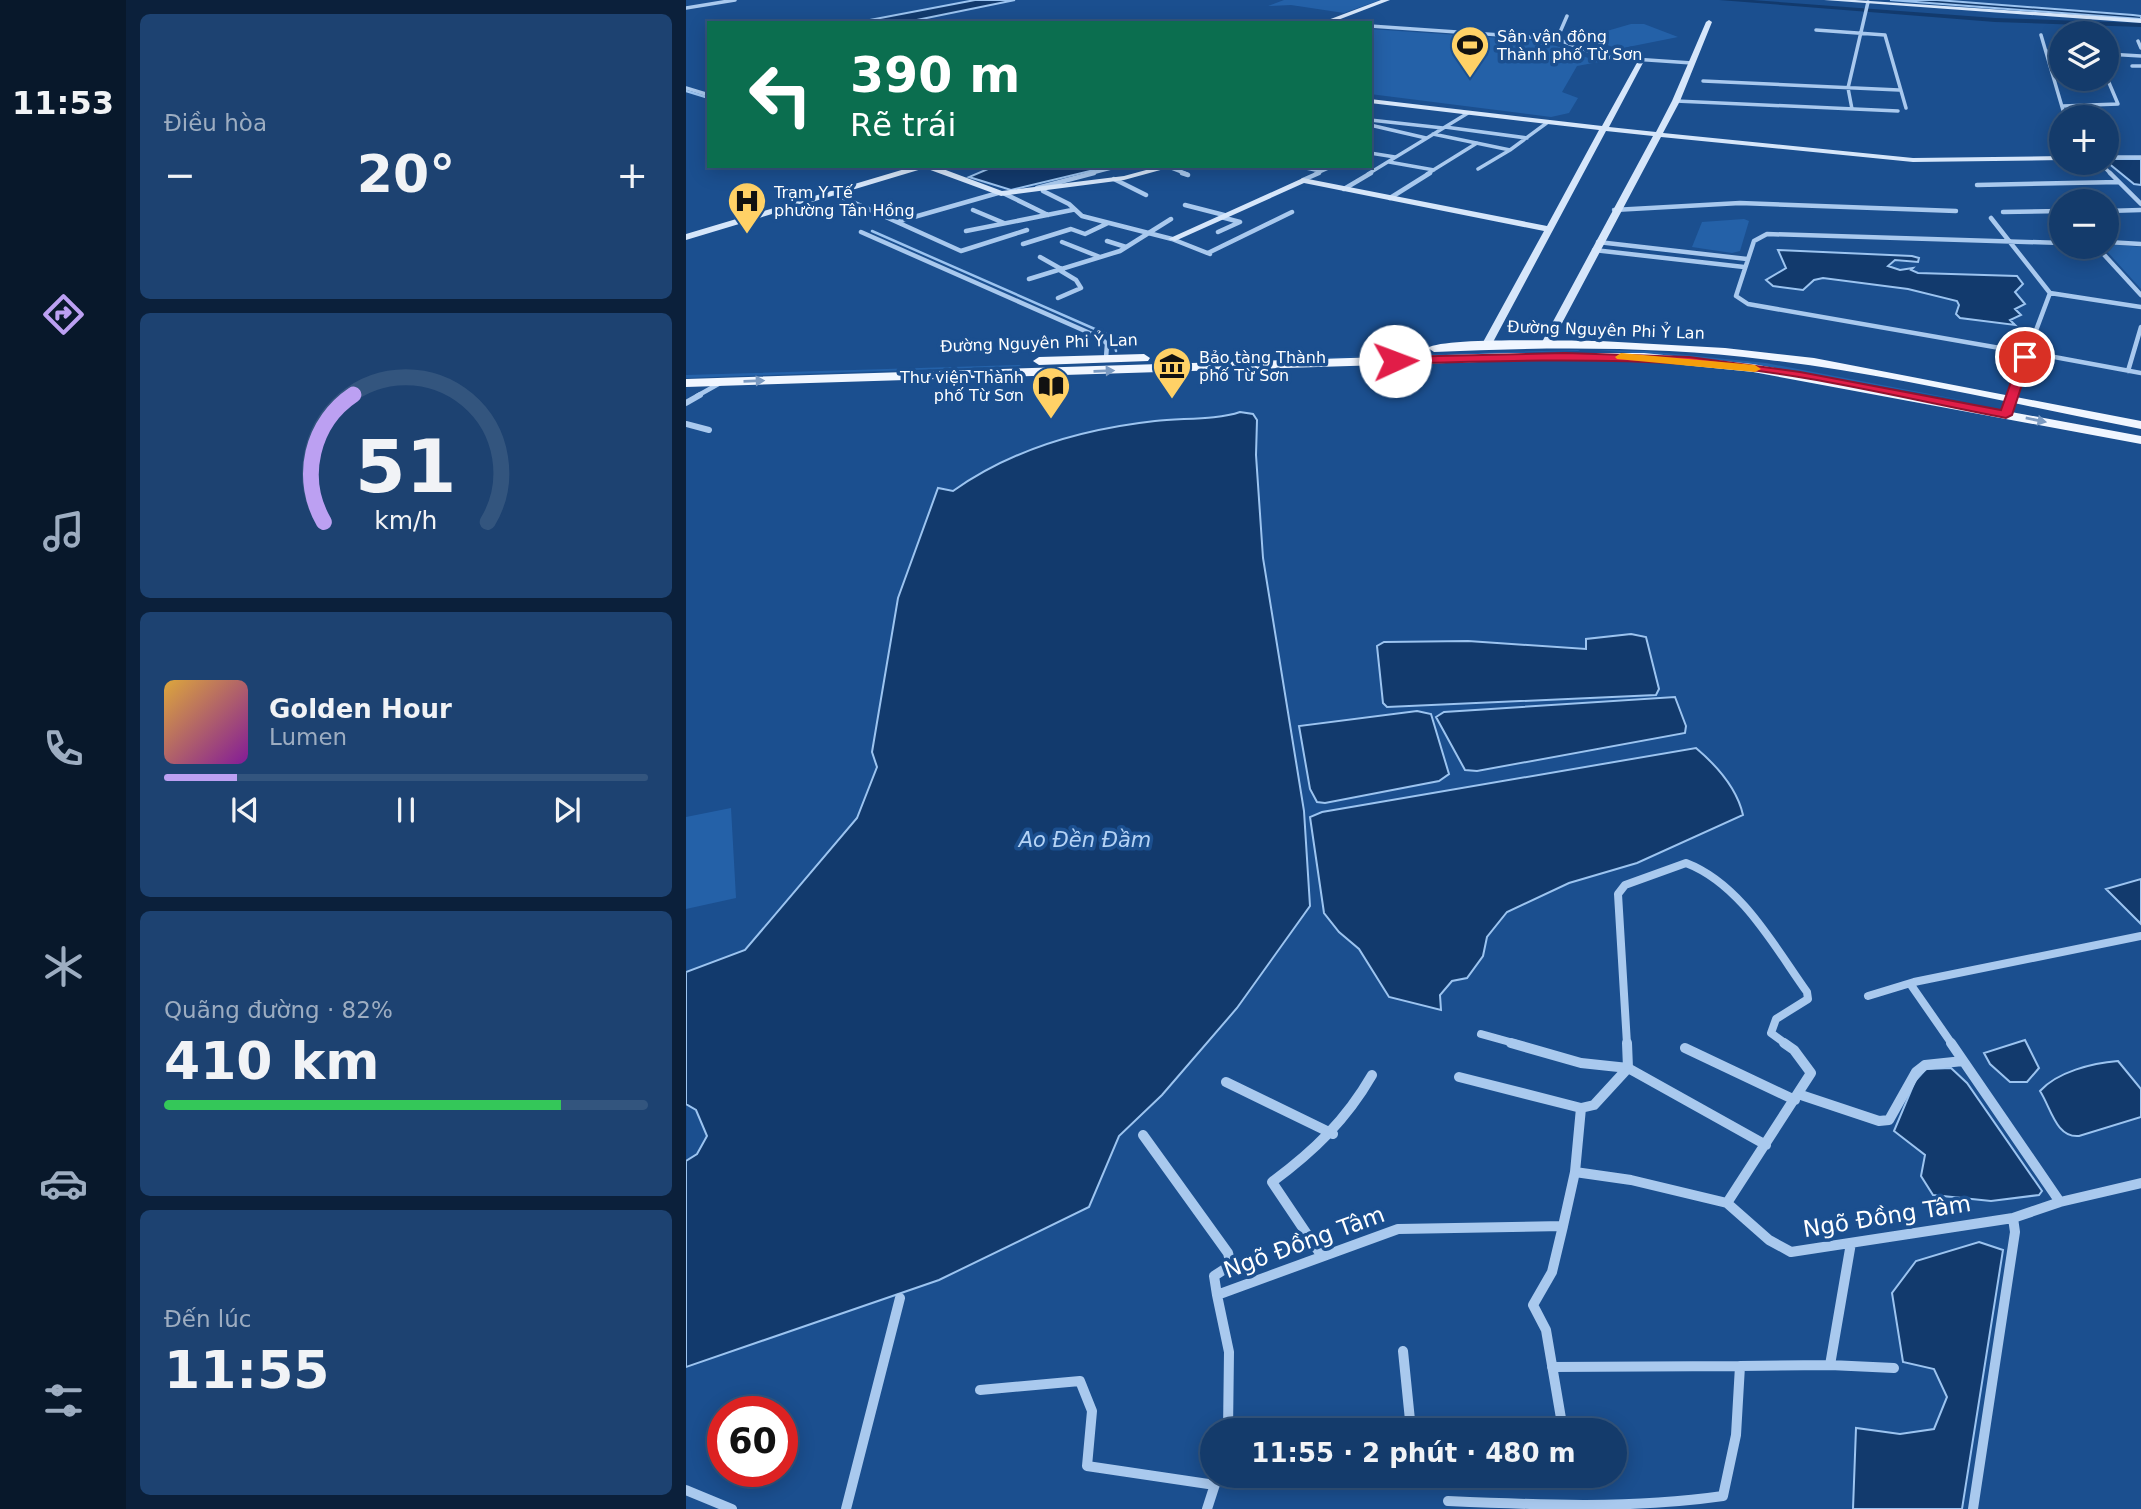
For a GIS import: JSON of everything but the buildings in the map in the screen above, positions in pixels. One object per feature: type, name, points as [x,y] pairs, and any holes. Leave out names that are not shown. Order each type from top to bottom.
[{"type":"main road","name":"Đường Nguyên Phi Ỷ Lan","points":[[686,383],[1039,367],[1106,358],[1265,355],[1547,342],[1684,348],[1768,356],[2141,425]]},
{"type":"main road","name":"Đường Nguyên Phi Ỷ Lan","points":[[686,371],[1644,357],[1800,375],[2141,440]]},
{"type":"street","points":[[686,8],[735,0]]},
{"type":"street","points":[[1329,21],[1387,0]]},
{"type":"street","points":[[1827,0],[2141,21]]},
{"type":"street","points":[[1853,109],[1848,88],[1863,33],[1868,2]]},
{"type":"street","points":[[1557,39],[1566,16]]},
{"type":"street","points":[[1547,342],[1614,210],[1658,135],[1709,22]]},
{"type":"street","points":[[1372,26],[1557,39],[1600,57],[1692,63]]},
{"type":"street","points":[[1816,30],[1885,35],[1906,108]]},
{"type":"street","points":[[2041,35],[2063,105]]},
{"type":"street","points":[[2138,41],[2141,48]]},
{"type":"street","points":[[2119,55],[2141,56]]},
{"type":"street","points":[[1487,344],[1547,229],[1642,60]]},
{"type":"street","points":[[2132,66],[2141,66]]},
{"type":"street","points":[[1703,81],[1899,90]]},
{"type":"street","points":[[686,88],[707,93]]},
{"type":"street","points":[[2090,105],[2118,104],[2112,91]]},
{"type":"street","points":[[1372,101],[1658,135],[1913,160],[2049,158]]},
{"type":"street","points":[[1675,101],[1898,111]]},
{"type":"street","points":[[1344,189],[1468,113]]},
{"type":"street","points":[[1372,120],[1528,138]]},
{"type":"street","points":[[1478,169],[1528,138],[1548,122]]},
{"type":"street","points":[[1372,125],[1426,138]]},
{"type":"street","points":[[1433,134],[1510,150]]},
{"type":"street","points":[[1390,198],[1477,143]]},
{"type":"street","points":[[1372,153],[1396,157]]},
{"type":"street","points":[[2119,158],[2141,157]]},
{"type":"street","points":[[1388,162],[1434,170]]},
{"type":"street","points":[[686,237],[919,168]]},
{"type":"street","points":[[930,168],[1002,194],[1048,215]]},
{"type":"street","points":[[1016,194],[1109,168]]},
{"type":"street","points":[[899,221],[1002,194],[1044,191],[1165,168]]},
{"type":"street","points":[[1172,168],[1188,175]]},
{"type":"street","points":[[1305,168],[1321,172]]},
{"type":"street","points":[[1172,239],[1329,168]]},
{"type":"street","points":[[2112,175],[2141,204]]},
{"type":"street","points":[[1114,179],[1146,195]]},
{"type":"street","points":[[1303,180],[1547,229]]},
{"type":"street","points":[[1977,185],[2119,182]]},
{"type":"street","points":[[1044,191],[1069,204],[1072,210],[1082,216],[1172,239],[1209,253],[1292,212]]},
{"type":"street","points":[[835,194],[961,251],[1027,230]]},
{"type":"street","points":[[1614,210],[1740,203],[1956,211]]},
{"type":"street","points":[[1185,205],[1240,222],[1218,232]]},
{"type":"street","points":[[973,210],[1005,223]]},
{"type":"street","points":[[967,231],[1072,210]]},
{"type":"street","points":[[2119,211],[2141,210]]},
{"type":"street","points":[[2003,212],[2049,211]]},
{"type":"street","points":[[1992,218],[2050,293],[2141,307]]},
{"type":"street","points":[[1029,279],[1100,258],[1126,247],[1171,219]]},
{"type":"street","points":[[1015,222],[1039,238]]},
{"type":"street","points":[[1023,244],[1070,229],[1085,234],[1108,223]]},
{"type":"street","points":[[861,232],[1101,338],[1107,344],[1106,358]]},
{"type":"street","points":[[2038,355],[2029,349],[2017,351],[1748,304],[1736,296],[1754,241],[1778,233],[2049,243]]},
{"type":"street","points":[[1107,241],[1126,247]]},
{"type":"street","points":[[1062,242],[1100,258]]},
{"type":"street","points":[[2119,243],[2141,244]]},
{"type":"street","points":[[1596,246],[1747,259]]},
{"type":"street","points":[[1596,246],[1744,267]]},
{"type":"street","points":[[1040,257],[1076,280],[1081,288],[1058,298]]},
{"type":"street","points":[[2108,259],[2141,295]]},
{"type":"street","points":[[2029,349],[2050,293]]},
{"type":"street","points":[[2128,371],[2141,327]]},
{"type":"street","points":[[2017,351],[2025,357],[2038,355],[2141,373]]},
{"type":"street","points":[[2006,415],[2025,357]]},
{"type":"street","points":[[686,403],[722,382]]},
{"type":"street","points":[[686,424],[709,430]]},
{"type":"street","points":[[1459,1077],[1581,1108],[1594,1105],[1628,1068],[1618,894],[1625,886],[1686,863],[1704,870],[1750,912],[1807,992],[1808,999],[1776,1019],[1771,1033],[1794,1051],[1811,1073],[1727,1203]]},
{"type":"street","points":[[1868,996],[2141,936]]},
{"type":"street","points":[[1912,985],[2060,1202]]},
{"type":"street","points":[[1481,1034],[1581,1063],[1628,1068],[1677,1098],[1766,1145]]},
{"type":"street","points":[[1685,1048],[1796,1097],[1879,1121],[1889,1120],[1916,1072],[1925,1065],[1964,1061]]},
{"type":"street","points":[[1321,1255],[1272,1182],[1333,1134],[1355,1107],[1372,1076]]},
{"type":"street","points":[[1226,1082],[1333,1134]]},
{"type":"street","points":[[1561,1418],[1546,1330],[1533,1305],[1552,1272],[1575,1172],[1581,1108]]},
{"type":"street","points":[[1143,1135],[1228,1253],[1231,1265],[1214,1276],[1217,1295]]},
{"type":"street","name":"Ngõ Đồng Tâm","points":[[1575,1172],[1631,1180],[1727,1203],[1769,1240],[1791,1252],[2013,1218],[2060,1202],[2141,1183]]},
{"type":"street","points":[[1973,1509],[2015,1232],[2013,1218]]},
{"type":"street","name":"Ngõ Đồng Tâm","points":[[1228,1418],[1229,1352],[1217,1295],[1398,1229],[1563,1226]]},
{"type":"street","points":[[1830,1365],[1851,1243]]},
{"type":"street","points":[[846,1509],[900,1298]]},
{"type":"street","points":[[1403,1351],[1410,1418]]},
{"type":"street","points":[[1552,1367],[1830,1365],[1894,1368]]},
{"type":"street","points":[[1448,1501],[1585,1507],[1689,1503],[1723,1496],[1736,1435],[1740,1366]]},
{"type":"street","points":[[980,1390],[1080,1381],[1088,1391],[1094,1416],[1087,1466],[1200,1478]]},
{"type":"street","points":[[1207,1509],[1214,1488]]},
{"type":"street","points":[[686,1490],[732,1509]]},
{"type":"shaded area","points":[[1284,0],[1380,0],[1344,13],[1291,5],[1268,6]]},
{"type":"shaded area","points":[[1631,24],[1644,24],[1678,37],[1618,49],[1586,37]]},
{"type":"shaded area","name":"Sân vận động Thành phố Từ Sơn","points":[[1372,29],[1543,41],[1599,62],[1577,66],[1562,92],[1578,98],[1569,113],[1551,117],[1372,94]]},
{"type":"shaded area","points":[[1744,219],[1749,221],[1740,251],[1732,253],[1692,247],[1702,222]]},
{"type":"shaded area","points":[[2119,245],[2141,247],[2141,289],[2114,259],[2119,259]]},
{"type":"shaded area","points":[[1580,350],[1578,351],[1061,365]]},
{"type":"shaded area","points":[[1598,350],[1646,351],[1766,363],[1977,403],[1753,364]]},
{"type":"shaded area","points":[[1022,366],[686,378],[686,375]]},
{"type":"shaded area","points":[[731,808],[736,898],[686,909],[686,817]]},
{"type":"water","points":[[975,0],[1015,0],[912,21],[865,21]]},
{"type":"water","points":[[1890,0],[1937,0],[2133,15],[2141,16],[2141,19]]},
{"type":"water","points":[[2119,159],[2141,159],[2141,185],[2134,184],[2119,172]]},
{"type":"water","points":[[990,168],[1103,168],[1011,190],[969,177]]},
{"type":"water","points":[[1778,250],[1912,256],[1919,258],[1918,262],[1895,260],[1888,266],[1900,270],[1913,268],[1911,270],[1918,273],[2017,276],[2023,284],[2015,292],[2025,304],[2015,309],[2021,315],[2010,320],[2015,325],[1960,318],[1956,314],[1959,305],[1957,301],[1908,289],[1823,278],[1814,280],[1803,290],[1773,286],[1766,280],[1786,268]]},
{"type":"water","name":"Ao Đền Đầm","points":[[1240,412],[1253,414],[1257,420],[1256,455],[1263,558],[1304,811],[1310,906],[1237,1008],[1162,1095],[1119,1136],[1089,1207],[939,1280],[686,1367],[686,1161],[697,1154],[707,1136],[696,1110],[686,1104],[686,972],[745,950],[857,818],[877,767],[872,752],[898,598],[938,488],[953,491],[999,463],[1049,443],[1101,429]]},
{"type":"water","points":[[1631,634],[1646,637],[1659,689],[1656,695],[1387,707],[1383,703],[1377,646],[1384,642],[1468,641],[1586,649],[1586,639]]},
{"type":"water","points":[[1675,697],[1686,726],[1685,733],[1477,771],[1465,770],[1436,717],[1444,712]]},
{"type":"water","points":[[1417,711],[1431,714],[1449,774],[1439,781],[1325,803],[1317,802],[1310,789],[1299,726]]},
{"type":"water","points":[[1696,748],[1725,778],[1743,815],[1637,863],[1569,883],[1507,912],[1487,937],[1483,956],[1467,978],[1452,981],[1440,995],[1441,1010],[1389,997],[1359,949],[1339,932],[1324,913],[1310,817],[1322,812]]},
{"type":"water","points":[[2141,879],[2141,924],[2106,889]]},
{"type":"water","points":[[2025,1040],[2039,1068],[2027,1082],[2010,1082],[1990,1064],[1984,1053]]},
{"type":"water","points":[[2118,1061],[2141,1089],[2141,1117],[2079,1136],[2065,1132],[2055,1121],[2040,1091],[2065,1074]]},
{"type":"water","points":[[1951,1068],[1967,1083],[2042,1191],[2039,1195],[1991,1201],[1933,1195],[1921,1176],[1925,1155],[1894,1131],[1915,1081],[1926,1069]]},
{"type":"water","points":[[1979,1242],[2003,1250],[1962,1509],[1853,1509],[1856,1428],[1900,1434],[1934,1429],[1947,1397],[1934,1369],[1903,1362],[1892,1293],[1916,1261]]},
{"type":"waterway","points":[[1723,0],[1995,20],[2141,25]]},
{"type":"waterway","points":[[686,91],[707,97]]},
{"type":"waterway","points":[[872,231],[1113,337],[1116,351]]},
{"type":"slow traffic","points":[[1621,357],[1689,360],[1755,369]]},
{"type":"place","name":"Sân vận động Thành phố Từ Sơn","points":[[1470,79]]},
{"type":"place","name":"Trạm Y Tế phường Tân Hồng","points":[[747,235]]},
{"type":"place","name":"Bảo tàng Thành phố Từ Sơn","points":[[1172,400]]},
{"type":"place","name":"Thư viện Thành phố Từ Sơn","points":[[1051,420]]},
{"type":"route","points":[[1395,361],[1565,356],[1689,360],[1800,375],[2006,415],[2025,357]]}]
